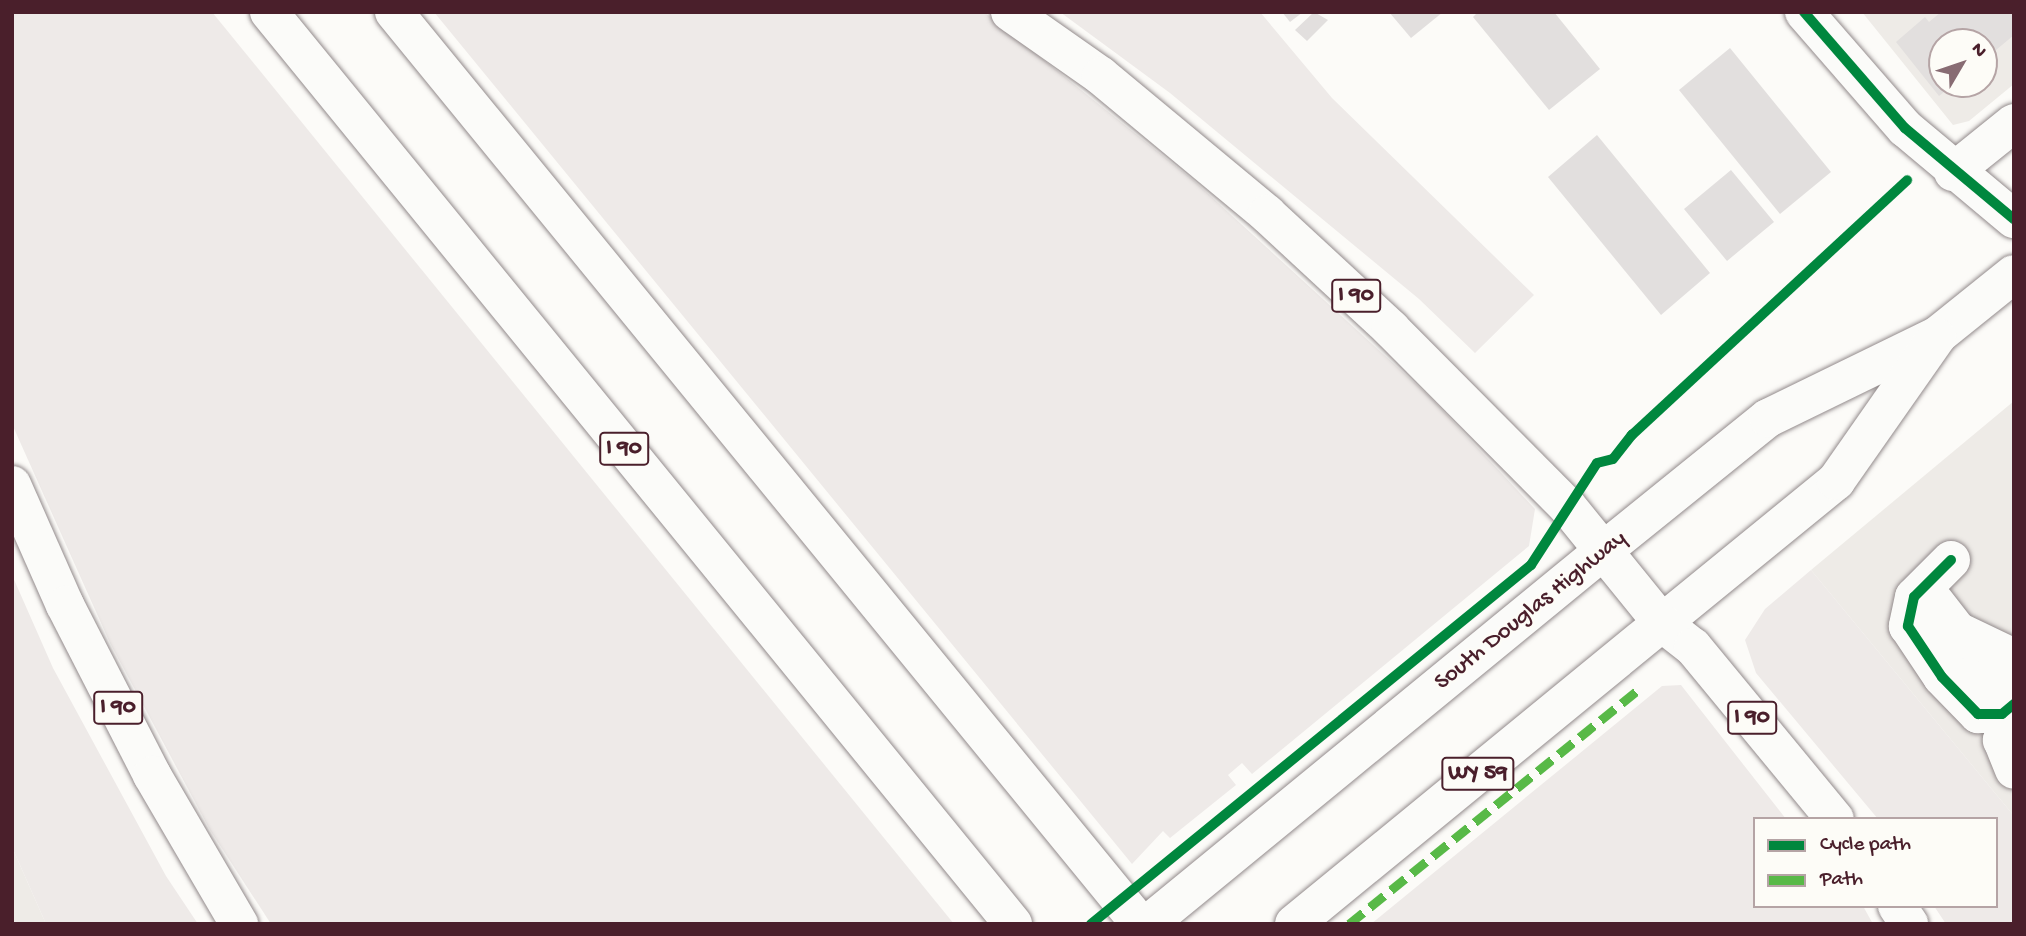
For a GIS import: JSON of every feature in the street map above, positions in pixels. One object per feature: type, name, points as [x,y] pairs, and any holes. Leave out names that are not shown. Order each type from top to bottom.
[{"type":"main road","name":"I 90","points":[[269,12],[1013,924]]},
{"type":"main road","points":[[394,12],[776,484],[1065,830],[1140,924]]},
{"type":"main road","name":"I 90","points":[[1010,12],[1101,76],[1267,214],[1391,329],[1567,506],[1662,623],[1693,647],[1833,817]]},
{"type":"main road","points":[[1804,12],[1905,128],[1954,172],[2014,219]]},
{"type":"main road","points":[[1954,172],[2014,123]]},
{"type":"main road","name":"South Douglas Highway","points":[[1148,924],[1768,418],[1938,335],[2014,274]]},
{"type":"main road","name":"South Douglas Highway","points":[[1294,924],[1836,481],[1938,335]]},
{"type":"main road","name":"I 90","points":[[12,485],[65,605],[152,775],[239,924]]},
{"type":"main road","points":[[1940,583],[1958,631],[2014,658]]},
{"type":"main road","points":[[1940,583],[1948,656],[1968,677],[1990,686],[2014,680]]},
{"type":"main road","points":[[1940,583],[1914,597],[1908,626],[1942,677],[1978,714],[2001,714],[2014,704]]},
{"type":"main road","points":[[2014,730],[2002,740],[2014,770]]},
{"type":"main road","points":[[1898,908],[1909,924]]},
{"type":"shaded area","points":[[12,12],[212,12],[954,924],[271,924],[210,830],[110,643],[12,424]]},
{"type":"shaded area","points":[[434,12],[984,12],[1193,180],[1430,397],[1535,509],[1529,546],[1252,774],[1242,763],[1228,775],[1236,785],[1170,838],[1163,831],[1132,864]]},
{"type":"shaded area","points":[[1060,12],[1260,12],[1332,98],[1534,295],[1475,353],[1419,299],[1170,93]]},
{"type":"shaded area","points":[[1862,12],[2014,12],[2014,84],[1998,97],[1998,28],[1928,28],[1928,94]]},
{"type":"shaded area","points":[[1931,98],[1997,98],[1969,121],[1953,125]]},
{"type":"shaded area","points":[[2014,401],[2014,816],[1811,570]]},
{"type":"shaded area","points":[[1811,570],[2014,816],[2014,924],[1946,924],[1935,908],[1998,908],[1998,817],[1876,817],[1756,673],[1745,640],[1765,609]]},
{"type":"shaded area","points":[[12,575],[53,668],[166,876],[198,924],[46,924],[12,847]]},
{"type":"shaded area","points":[[1681,685],[1784,817],[1753,817],[1753,908],[1864,908],[1873,924],[1371,924],[1662,686]]},
{"type":"shaded area","points":[[12,847],[46,924],[12,924]]},
{"type":"building","points":[[1282,12],[1303,12],[1290,22]]},
{"type":"building","points":[[1314,12],[1328,20],[1307,41],[1295,30]]},
{"type":"building","points":[[1389,12],[1443,12],[1411,38]]},
{"type":"building","points":[[1478,12],[1554,12],[1600,69],[1549,110],[1473,17]]},
{"type":"building","points":[[1941,12],[2014,12],[2014,35],[1998,48],[1998,28],[1928,28],[1928,82],[1896,42],[1925,17],[1929,22]]},
{"type":"building","points":[[1730,48],[1831,172],[1780,214],[1679,90]]},
{"type":"building","points":[[1597,135],[1710,273],[1661,315],[1548,177]]},
{"type":"building","points":[[1731,170],[1774,222],[1727,261],[1684,209]]},
{"type":"marked path","points":[[1349,924],[1639,689]]},
{"type":"cycle path","points":[[1804,12],[1905,128],[2014,219]]},
{"type":"cycle path","points":[[1091,924],[1531,565],[1597,463],[1613,459],[1632,435],[1907,180]]},
{"type":"cycle path","points":[[1951,560],[1914,597],[1908,626],[1942,677],[1978,714],[2002,714],[2014,704]]}]
